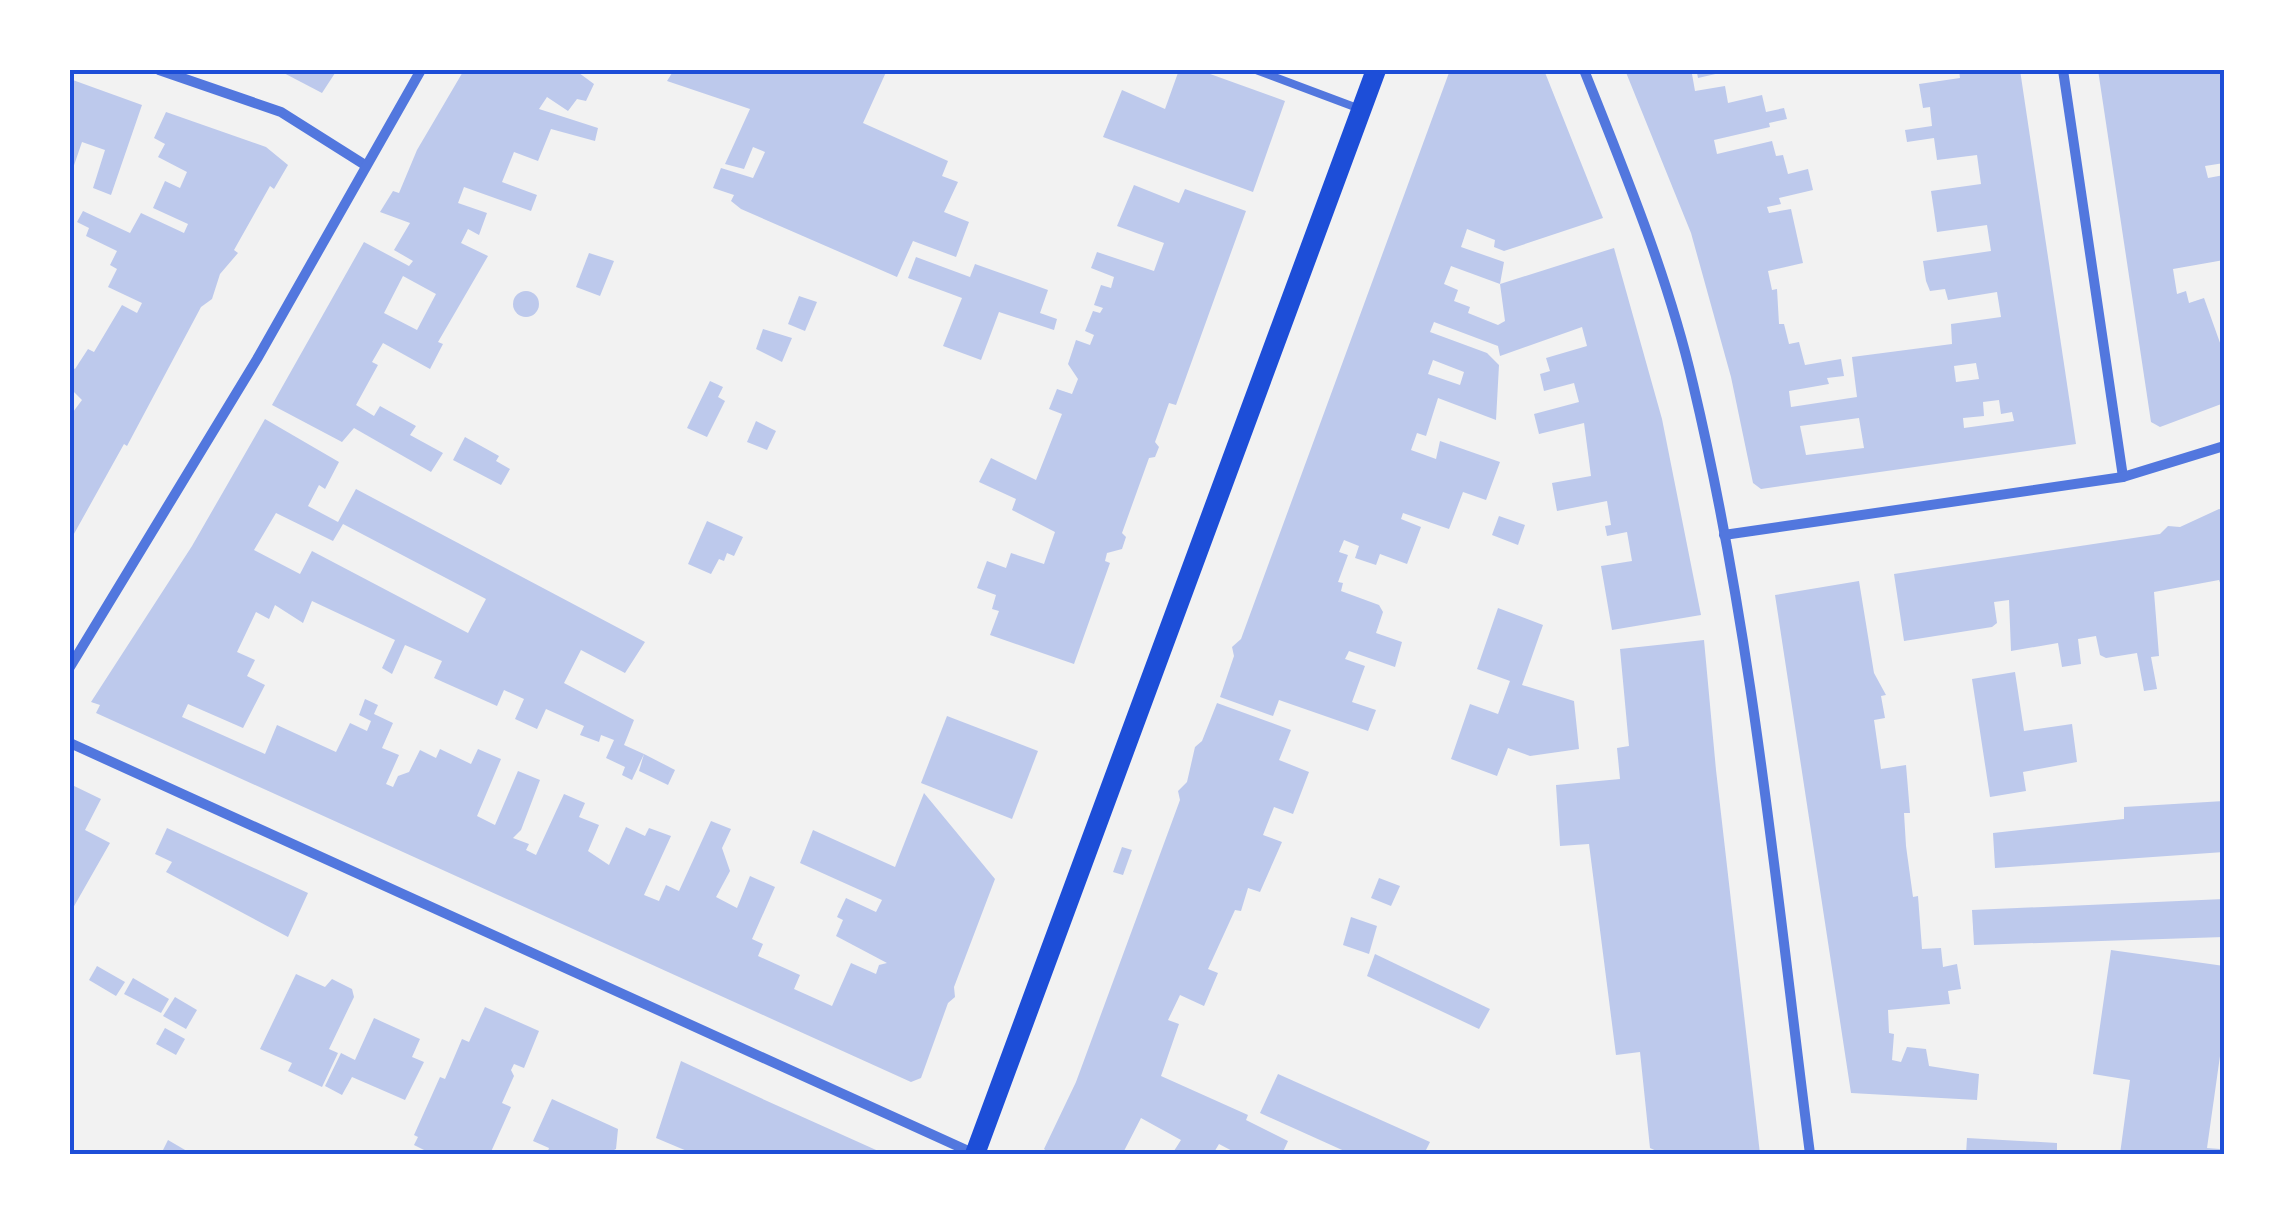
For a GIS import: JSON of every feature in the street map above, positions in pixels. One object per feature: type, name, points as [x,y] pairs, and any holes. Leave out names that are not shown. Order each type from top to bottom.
[{"type":"main road","points":[[975,1154],[1376,70]]},
{"type":"street","points":[[158,70],[281,112],[365,165]]},
{"type":"street","points":[[70,667],[256,359],[421,70]]},
{"type":"street","points":[[1584,70],[1664,282],[1693,383],[1724,535],[1810,1154]]},
{"type":"street","points":[[2063,70],[2123,478]]},
{"type":"street","points":[[1724,535],[2123,478],[2224,446]]},
{"type":"street","points":[[70,742],[975,1154]]},
{"type":"lane","points":[[1256,70],[1362,110]]},
{"type":"building","points":[[278,70],[337,70],[322,93]]},
{"type":"building","points":[[464,70],[575,70],[594,84],[586,101],[577,99],[568,111],[547,97],[539,109],[598,128],[595,141],[551,129],[538,161],[514,152],[502,182],[537,195],[531,211],[464,187],[458,203],[487,213],[479,235],[468,229],[461,243],[488,256],[438,342],[443,344],[430,369],[383,343],[372,362],[378,365],[356,405],[374,416],[380,406],[416,426],[410,435],[443,453],[431,472],[354,428],[342,442],[272,405],[364,242],[409,266],[413,261],[394,250],[410,223],[380,212],[393,191],[399,193],[417,150]],"holes":[[[403,276],[436,294],[417,330],[384,313]]]},
{"type":"building","points":[[674,70],[887,70],[863,123],[948,161],[942,176],[958,182],[944,212],[969,222],[956,257],[913,241],[897,277],[741,209],[731,201],[734,195],[713,188],[721,168],[753,178],[765,152],[753,147],[744,169],[725,164],[750,109],[667,81]]},
{"type":"building","points":[[1179,70],[1199,70],[1285,101],[1253,192],[1103,137],[1122,90],[1165,109]]},
{"type":"building","points":[[1450,70],[1544,70],[1603,218],[1504,251],[1494,247],[1495,240],[1467,229],[1461,247],[1504,262],[1500,284],[1614,248],[1662,419],[1701,615],[1612,630],[1601,566],[1632,561],[1627,532],[1607,536],[1605,526],[1611,525],[1607,501],[1557,511],[1552,483],[1591,476],[1584,423],[1539,434],[1534,414],[1579,402],[1574,383],[1544,391],[1540,374],[1550,371],[1546,358],[1587,346],[1582,327],[1500,356],[1498,346],[1434,322],[1430,332],[1487,353],[1499,365],[1496,420],[1438,398],[1426,436],[1417,433],[1411,450],[1436,459],[1440,441],[1500,462],[1486,500],[1463,492],[1449,529],[1403,513],[1401,519],[1421,527],[1407,564],[1380,554],[1376,565],[1355,558],[1359,546],[1344,540],[1339,552],[1348,555],[1338,582],[1343,583],[1341,591],[1379,605],[1383,612],[1376,633],[1402,642],[1395,667],[1349,651],[1345,659],[1365,666],[1352,702],[1376,710],[1368,731],[1279,700],[1273,716],[1220,697],[1234,656],[1232,647],[1241,639]],"holes":[[[1451,266],[1500,284],[1505,321],[1498,325],[1468,313],[1470,307],[1454,301],[1458,290],[1444,284]],[[1433,360],[1464,372],[1460,385],[1428,374]]]},
{"type":"building","points":[[1625,70],[1733,70],[1698,78],[1697,73],[1692,74],[1695,91],[1725,86],[1728,103],[1762,95],[1766,112],[1784,108],[1787,119],[1769,123],[1770,127],[1714,140],[1717,154],[1772,141],[1776,156],[1783,155],[1788,174],[1808,169],[1813,190],[1779,198],[1781,204],[1767,207],[1769,213],[1791,209],[1803,263],[1768,271],[1772,290],[1777,289],[1779,324],[1784,324],[1789,344],[1799,342],[1805,365],[1841,359],[1844,376],[1827,378],[1829,384],[1789,391],[1791,407],[1857,397],[1852,357],[1952,344],[1951,324],[2001,317],[1997,292],[1948,300],[1945,289],[1930,291],[1923,261],[1991,251],[1987,225],[1937,232],[1931,191],[1981,184],[1977,155],[1937,160],[1934,138],[1907,142],[1905,130],[1932,126],[1930,107],[1923,108],[1919,84],[1960,78],[1959,70],[2020,70],[2076,444],[1761,489],[1753,483],[1731,377],[1691,233]],"holes":[[[1976,363],[1979,379],[1956,382],[1954,366]],[[1999,400],[2001,414],[2012,412],[2014,421],[1964,428],[1963,418],[1984,416],[1983,402]],[[1859,418],[1864,448],[1806,455],[1800,426]]]},
{"type":"building","points":[[2098,70],[2224,70],[2224,163],[2205,166],[2208,178],[2224,175],[2224,260],[2173,269],[2177,294],[2186,291],[2189,303],[2204,298],[2224,354],[2224,403],[2160,427],[2151,422]]},
{"type":"building","points":[[70,79],[142,105],[111,195],[93,188],[105,150],[82,142],[70,177]]},
{"type":"building","points":[[166,112],[266,147],[288,165],[274,189],[270,186],[234,250],[238,253],[220,274],[212,299],[201,307],[127,446],[124,444],[70,541],[70,416],[82,400],[70,388],[70,366],[75,369],[88,349],[94,352],[122,305],[137,313],[142,303],[108,287],[117,269],[110,265],[117,251],[86,236],[89,228],[77,222],[83,211],[130,233],[141,213],[184,233],[188,224],[153,208],[165,181],[180,188],[187,172],[158,157],[165,144],[154,138]]},
{"type":"building","points":[[1134,185],[1179,203],[1185,189],[1246,211],[1176,405],[1169,403],[1155,442],[1159,447],[1155,457],[1149,458],[1122,533],[1126,537],[1122,549],[1107,553],[1105,561],[1110,563],[1074,664],[990,635],[999,611],[992,609],[996,595],[977,588],[987,561],[1006,568],[1011,553],[1044,564],[1055,532],[1012,510],[1016,499],[979,482],[991,458],[1036,480],[1062,414],[1049,409],[1057,389],[1072,394],[1078,379],[1068,364],[1076,340],[1090,345],[1094,335],[1085,331],[1093,311],[1100,313],[1103,308],[1094,305],[1101,285],[1111,288],[1114,277],[1091,268],[1097,252],[1154,271],[1164,243],[1117,226]]},
{"type":"building","points":[[589,253],[614,261],[600,296],[576,287]]},
{"type":"building","points":[[916,257],[970,277],[975,264],[1048,290],[1040,313],[1057,319],[1054,330],[999,312],[981,360],[943,346],[962,298],[908,278]]},
{"type":"building","points":[[526,291],[536,294],[536,314],[526,317],[516,314],[513,304],[516,294]]},
{"type":"building","points":[[799,296],[817,302],[805,331],[788,324]]},
{"type":"building","points":[[763,329],[792,338],[782,362],[756,349]]},
{"type":"building","points":[[710,381],[723,387],[718,397],[725,401],[707,437],[687,428]]},
{"type":"building","points":[[265,419],[339,462],[325,489],[319,485],[308,506],[338,522],[356,489],[645,642],[625,673],[581,650],[564,683],[634,720],[624,745],[644,754],[632,780],[622,775],[625,767],[606,758],[614,740],[601,735],[599,742],[580,735],[584,726],[546,709],[537,729],[515,719],[524,699],[504,690],[497,706],[434,678],[442,661],[405,645],[392,674],[382,668],[395,640],[312,601],[303,623],[275,605],[269,619],[256,612],[237,652],[255,660],[247,676],[265,685],[243,728],[188,704],[182,717],[265,754],[277,725],[336,752],[350,723],[367,731],[371,721],[359,715],[365,699],[378,705],[374,714],[393,723],[382,748],[399,755],[386,784],[393,787],[398,776],[409,772],[420,750],[436,758],[440,749],[471,764],[478,749],[501,759],[477,816],[495,825],[518,771],[540,780],[521,830],[513,838],[529,844],[526,850],[536,855],[564,794],[585,803],[579,817],[599,825],[588,851],[609,865],[626,827],[645,836],[649,828],[671,836],[644,895],[659,901],[666,885],[679,891],[711,821],[731,829],[722,848],[730,871],[716,897],[737,908],[750,876],[775,887],[752,939],[763,944],[758,956],[800,975],[794,989],[832,1006],[851,963],[876,974],[879,965],[887,963],[836,936],[843,920],[837,917],[846,898],[876,912],[882,900],[800,863],[813,830],[895,867],[924,793],[995,879],[954,987],[955,997],[948,1003],[921,1078],[911,1082],[96,713],[100,705],[91,702],[192,546]],"holes":[[[276,513],[333,541],[343,524],[486,599],[468,633],[312,551],[300,574],[254,550]]]},
{"type":"building","points":[[756,421],[776,431],[767,450],[747,442]]},
{"type":"building","points":[[465,437],[499,456],[496,461],[510,469],[501,485],[453,460]]},
{"type":"building","points":[[2224,510],[2224,593],[2219,580],[2154,592],[2159,656],[2151,657],[2157,689],[2144,691],[2137,653],[2106,658],[2100,655],[2096,636],[2078,639],[2081,664],[2062,667],[2058,643],[2011,651],[2009,600],[1994,602],[1997,623],[1992,627],[1904,641],[1894,574],[2160,534],[2168,526],[2180,527]]},
{"type":"building","points":[[1499,516],[1525,525],[1518,545],[1492,535]]},
{"type":"building","points":[[707,521],[743,537],[734,556],[727,553],[724,561],[719,559],[711,574],[688,564]]},
{"type":"building","points":[[1859,581],[1874,673],[1886,695],[1881,696],[1885,718],[1874,720],[1881,769],[1906,765],[1910,813],[1904,813],[1906,846],[1913,897],[1918,896],[1922,949],[1941,948],[1943,967],[1957,964],[1961,989],[1948,991],[1950,1004],[1888,1010],[1889,1033],[1894,1034],[1892,1060],[1901,1062],[1907,1047],[1926,1049],[1929,1066],[1979,1074],[1977,1100],[1851,1093],[1775,595]]},
{"type":"building","points":[[1498,608],[1543,625],[1522,685],[1574,701],[1579,749],[1530,756],[1508,748],[1497,776],[1451,759],[1470,704],[1498,714],[1510,681],[1477,669]]},
{"type":"building","points":[[1704,640],[1760,1154],[1663,1154],[1650,1148],[1640,1052],[1616,1055],[1589,844],[1560,846],[1556,785],[1620,779],[1617,748],[1629,746],[1620,649]]},
{"type":"building","points":[[2015,672],[2024,731],[2072,724],[2077,762],[2023,772],[2026,791],[1990,797],[1972,679]]},
{"type":"building","points":[[1217,703],[1291,730],[1279,760],[1309,772],[1293,814],[1274,807],[1263,835],[1282,842],[1260,892],[1248,888],[1241,911],[1235,910],[1208,969],[1218,973],[1204,1006],[1180,995],[1168,1020],[1179,1024],[1161,1076],[1248,1115],[1246,1120],[1288,1141],[1282,1154],[1238,1154],[1219,1144],[1213,1154],[1172,1154],[1181,1140],[1141,1118],[1124,1151],[1129,1154],[1050,1154],[1044,1149],[1076,1082],[1180,800],[1178,791],[1187,782],[1195,747],[1202,741]]},
{"type":"building","points":[[947,716],[1038,751],[1012,819],[921,783]]},
{"type":"building","points":[[644,754],[675,770],[668,785],[639,771]]},
{"type":"building","points":[[70,784],[101,799],[85,830],[110,843],[73,908]]},
{"type":"building","points":[[2224,801],[2224,852],[1995,868],[1993,833],[2124,819],[2124,807]]},
{"type":"building","points":[[167,828],[308,893],[288,937],[166,872],[172,862],[155,854]]},
{"type":"building","points":[[1122,847],[1132,850],[1123,875],[1113,872]]},
{"type":"building","points":[[1379,878],[1400,886],[1391,906],[1371,898]]},
{"type":"building","points":[[2224,899],[2224,937],[1974,945],[1972,910]]},
{"type":"building","points":[[1351,917],[1377,926],[1369,954],[1343,945]]},
{"type":"building","points":[[2111,950],[2224,966],[2224,1056],[2220,1056],[2207,1148],[2220,1149],[2219,1154],[2120,1154],[2130,1080],[2093,1074]]},
{"type":"building","points":[[1375,954],[1490,1009],[1479,1029],[1367,976]]},
{"type":"building","points":[[97,966],[125,982],[116,996],[89,980]]},
{"type":"building","points":[[296,974],[325,987],[332,979],[352,989],[354,997],[329,1049],[338,1053],[322,1087],[288,1071],[292,1063],[260,1049]]},
{"type":"building","points":[[133,978],[169,999],[161,1013],[124,994]]},
{"type":"building","points":[[175,997],[197,1010],[186,1029],[163,1016]]},
{"type":"building","points":[[485,1007],[539,1031],[524,1068],[514,1064],[511,1070],[514,1076],[502,1103],[511,1107],[490,1154],[448,1150],[432,1154],[414,1145],[418,1137],[414,1135],[440,1077],[445,1079],[462,1039],[469,1042]]},
{"type":"building","points":[[374,1018],[420,1039],[412,1057],[424,1062],[405,1100],[352,1077],[342,1095],[325,1086],[341,1053],[355,1060]]},
{"type":"building","points":[[165,1028],[185,1039],[176,1055],[156,1044]]},
{"type":"building","points":[[681,1061],[885,1154],[694,1154],[656,1138]]},
{"type":"building","points":[[1278,1074],[1430,1142],[1424,1154],[1351,1154],[1260,1113]]},
{"type":"building","points":[[552,1099],[618,1129],[616,1149],[606,1154],[547,1154],[549,1148],[533,1141]]},
{"type":"building","points":[[1967,1138],[2057,1143],[2057,1154],[1966,1154]]},
{"type":"building","points":[[168,1140],[192,1154],[161,1154]]}]
